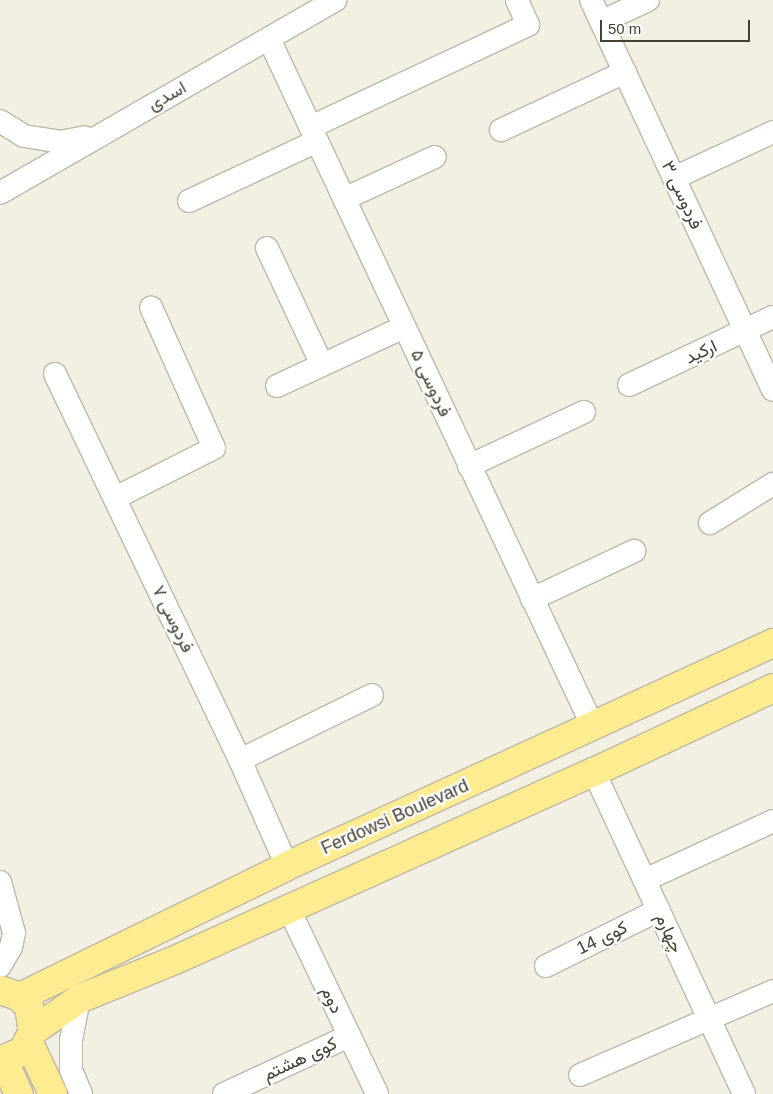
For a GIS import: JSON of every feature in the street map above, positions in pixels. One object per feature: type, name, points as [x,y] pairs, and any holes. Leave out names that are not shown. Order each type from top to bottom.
[{"type":"main road","name":"Ferdowsi Boulevard","points":[[5,984],[158,928],[286,866],[773,643]]},
{"type":"main road","points":[[18,1094],[2,1061],[14,1058],[31,1037],[79,999],[175,960],[288,907],[594,772],[773,688]]},
{"type":"main road","points":[[158,928],[151,942],[158,957],[175,960]]},
{"type":"main road","points":[[5,984],[31,1013],[31,1037],[53,1094]]},
{"type":"street","name":"اسدی","points":[[0,193],[98,134],[335,0]]},
{"type":"street","points":[[189,201],[314,134],[528,25],[516,0]]},
{"type":"street","name":"فردوسی ۳","points":[[591,0],[773,390]]},
{"type":"street","points":[[601,22],[648,0]]},
{"type":"street","name":"فردوسی ۵","points":[[269,39],[593,727]]},
{"type":"street","points":[[501,130],[625,72]]},
{"type":"street","points":[[0,121],[24,136],[60,142],[98,134]]},
{"type":"street","points":[[674,178],[773,132]]},
{"type":"street","points":[[344,199],[435,157]]},
{"type":"street","points":[[267,248],[322,365]]},
{"type":"street","points":[[115,498],[214,448],[150,307]]},
{"type":"street","name":"ارکید","points":[[629,385],[773,317]]},
{"type":"street","points":[[277,386],[404,327]]},
{"type":"street","name":"فردوسی ۷","points":[[55,374],[240,760],[286,866]]},
{"type":"street","points":[[469,466],[584,412]]},
{"type":"street","points":[[710,523],[773,484]]},
{"type":"street","points":[[532,599],[634,551]]},
{"type":"street","points":[[240,760],[372,695]]},
{"type":"street","name":"چهارم","points":[[594,772],[744,1094]]},
{"type":"street","points":[[645,880],[773,821]]},
{"type":"street","points":[[0,882],[14,933],[5,984]]},
{"type":"street","name":"دوم","points":[[288,907],[377,1094]]},
{"type":"street","name":"کوی 14","points":[[546,966],[659,910]]},
{"type":"street","points":[[580,1075],[773,991]]},
{"type":"street","points":[[79,999],[71,1040],[71,1070],[81,1094]]},
{"type":"street","name":"کوی هشتم","points":[[224,1094],[349,1036]]},
{"type":"street","points":[[31,1037],[71,1070]]}]
